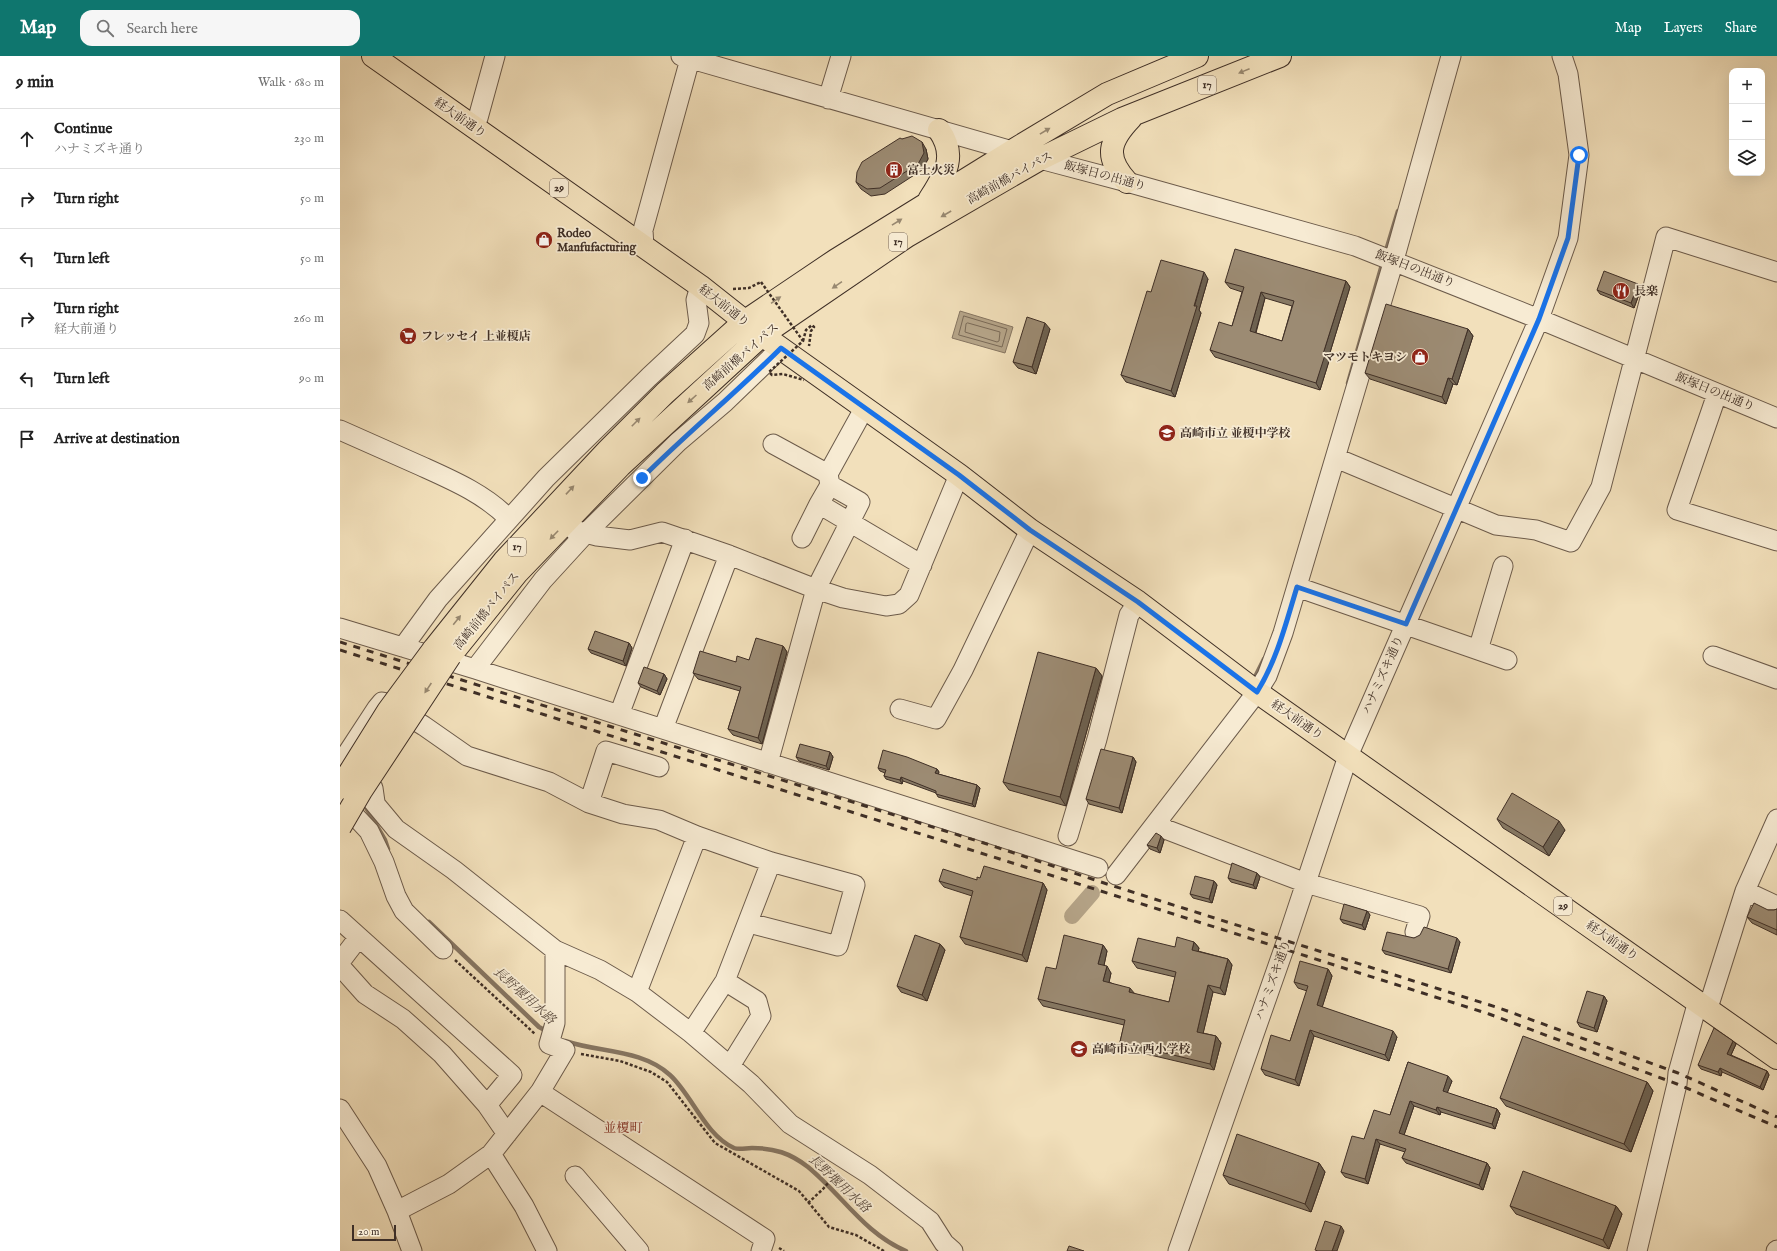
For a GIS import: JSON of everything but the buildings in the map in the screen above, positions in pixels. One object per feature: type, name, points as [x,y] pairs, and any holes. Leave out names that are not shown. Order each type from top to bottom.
[{"type":"main road","name":"経大前通り","points":[[373,56],[700,286],[762,336],[865,407],[959,475],[1030,530],[1138,602],[1257,692],[1703,1004],[1777,1058]]},
{"type":"main road","name":"高崎前橋バイパス","points":[[340,788],[388,711],[442,653],[620,466],[762,336],[907,236],[1040,160],[1134,114],[1280,56]]},
{"type":"main road","name":"高崎前橋バイパス","points":[[340,827],[442,653],[504,561],[608,450],[665,393],[744,322],[836,260],[1107,94],[1183,58]]},
{"type":"main road","points":[[1127,182],[1118,172],[1111,154],[1111,147],[1118,132],[1134,114]]},
{"type":"main road","points":[[926,204],[942,179],[948,164],[947,146],[939,130]]},
{"type":"street","points":[[473,127],[478,118],[495,56]]},
{"type":"street","points":[[828,99],[841,56]]},
{"type":"street","points":[[1116,875],[1257,692],[1267,676],[1297,587],[1336,458],[1394,260],[1451,56]]},
{"type":"street","name":"ハナミズキ通り","points":[[1178,1251],[1306,883],[1348,756],[1539,319],[1568,238],[1579,155],[1568,74],[1562,56]]},
{"type":"street","points":[[644,247],[643,230],[654,192],[686,57]]},
{"type":"street","name":"飯塚日の出通り","points":[[686,57],[1040,160],[1127,182],[1355,246],[1394,260],[1539,319],[1777,418]]},
{"type":"street","points":[[1336,458],[1496,525],[1536,530],[1571,542],[1601,487],[1633,358],[1666,237],[1777,272]]},
{"type":"street","points":[[403,647],[438,599],[509,520],[539,498],[586,438],[695,334],[699,323],[696,300],[700,286]]},
{"type":"street","points":[[475,669],[580,531],[678,442],[725,402],[781,348]]},
{"type":"street","points":[[1717,394],[1677,510],[1777,541]]},
{"type":"street","points":[[802,538],[819,504],[829,479],[865,407]]},
{"type":"street","points":[[340,430],[455,482],[479,495],[502,511],[509,520]]},
{"type":"street","points":[[768,763],[816,589],[851,524],[860,502],[829,479],[773,444]]},
{"type":"street","points":[[580,531],[630,540],[662,532],[729,554],[816,589],[843,598],[886,606],[899,604],[909,595],[959,475]]},
{"type":"street","points":[[819,504],[922,565]]},
{"type":"street","points":[[900,709],[936,719],[964,670],[1030,530]]},
{"type":"street","points":[[619,715],[685,539]]},
{"type":"street","points":[[663,729],[729,554]]},
{"type":"street","points":[[1478,650],[1503,566]]},
{"type":"street","points":[[1297,587],[1507,660]]},
{"type":"street","points":[[1068,836],[1097,739],[1128,615],[1138,602]]},
{"type":"street","points":[[340,628],[475,669],[1098,868]]},
{"type":"street","points":[[1713,656],[1777,679]]},
{"type":"street","points":[[749,923],[838,946],[855,884],[771,862],[697,836],[659,820],[623,814],[589,803],[549,782],[467,756],[424,726],[387,703],[382,702],[376,708],[340,766],[373,788],[375,802],[381,814],[396,829],[454,870],[555,950],[600,970],[637,992],[691,1033],[751,1084],[790,1124],[870,1175],[930,1221],[944,1243],[954,1251]]},
{"type":"street","points":[[589,803],[606,751],[659,767]]},
{"type":"street","points":[[340,800],[369,830],[384,862],[396,896],[404,911],[443,949]]},
{"type":"street","points":[[1637,1251],[1678,1073],[1745,891],[1777,819]]},
{"type":"street","points":[[1158,822],[1165,829],[1418,924]]},
{"type":"street","points":[[637,992],[697,836]]},
{"type":"street","points":[[691,1033],[725,981],[749,923],[771,862]]},
{"type":"street","points":[[1745,891],[1777,906]]},
{"type":"street","points":[[340,920],[512,1075],[486,1105]]},
{"type":"street","points":[[340,962],[359,936]]},
{"type":"street","points":[[397,1210],[450,1184],[490,1154],[540,1092],[555,1039],[555,950]]},
{"type":"street","points":[[340,966],[365,994],[403,1019],[442,1054],[486,1105],[507,1134]]},
{"type":"street","points":[[725,981],[757,1001],[761,1016],[730,1066]]},
{"type":"street","points":[[540,1092],[765,1239],[761,1251]]},
{"type":"street","points":[[340,1109],[378,1166],[397,1210],[412,1251]]},
{"type":"street","points":[[490,1154],[524,1206],[547,1251]]},
{"type":"street","points":[[575,1176],[639,1251]]},
{"type":"path","points":[[733,289],[749,288],[761,282],[803,341]]},
{"type":"path","points":[[804,380],[783,374],[772,375],[769,372],[803,341],[806,330],[812,325],[814,327],[811,331],[808,346]]},
{"type":"path","points":[[443,949],[536,1036],[555,1039],[652,1072],[667,1082],[715,1143],[729,1153],[799,1191],[829,1227],[856,1235],[884,1251]]},
{"type":"path","points":[[808,1203],[831,1179]]},
{"type":"water","points":[[960,311],[1013,327],[1005,353],[952,338]]},
{"type":"waterway","points":[[1385,254],[1398,211]]},
{"type":"waterway","points":[[1348,383],[1383,261]]},
{"type":"waterway","points":[[1253,681],[1264,659]]},
{"type":"waterway","name":"長野堰用水路","points":[[364,804],[385,840],[388,849]]},
{"type":"waterway","points":[[1072,916],[1092,893]]},
{"type":"waterway","name":"長野堰用水路","points":[[429,922],[539,1027],[548,1032]]},
{"type":"waterway","name":"長野堰用水路","points":[[565,1041],[634,1056],[659,1067],[678,1083],[707,1124],[724,1142],[736,1149],[752,1148],[775,1150],[795,1158],[820,1178],[878,1235],[891,1244],[906,1251]]},
{"type":"railway","points":[[340,642],[987,844],[1107,884],[1499,1008],[1678,1073],[1777,1117]]},
{"type":"railway","points":[[340,650],[1489,1014],[1677,1084],[1777,1127]]},
{"type":"place","name":"富士火災","points":[[894,170]]},
{"type":"place","name":"Rodeo Manfufacturing","points":[[544,240]]},
{"type":"place","name":"長楽","points":[[1621,291]]},
{"type":"place","name":"フレッセイ 上並榎店","points":[[408,336]]},
{"type":"place","name":"マツモトキヨシ","points":[[1420,357]]},
{"type":"place","name":"高崎市立 並榎中学校","points":[[1167,433]]},
{"type":"place","name":"高崎市立 西小学校","points":[[1079,1049]]},
{"type":"district","name":"並榎町","points":[[623,1128]]},
{"type":"route","points":[[642,478],[678,442],[725,402],[781,348],[959,475],[1030,530],[1138,602],[1257,692],[1267,676],[1283,633],[1297,587],[1406,624],[1539,319],[1568,238],[1579,155]]}]
